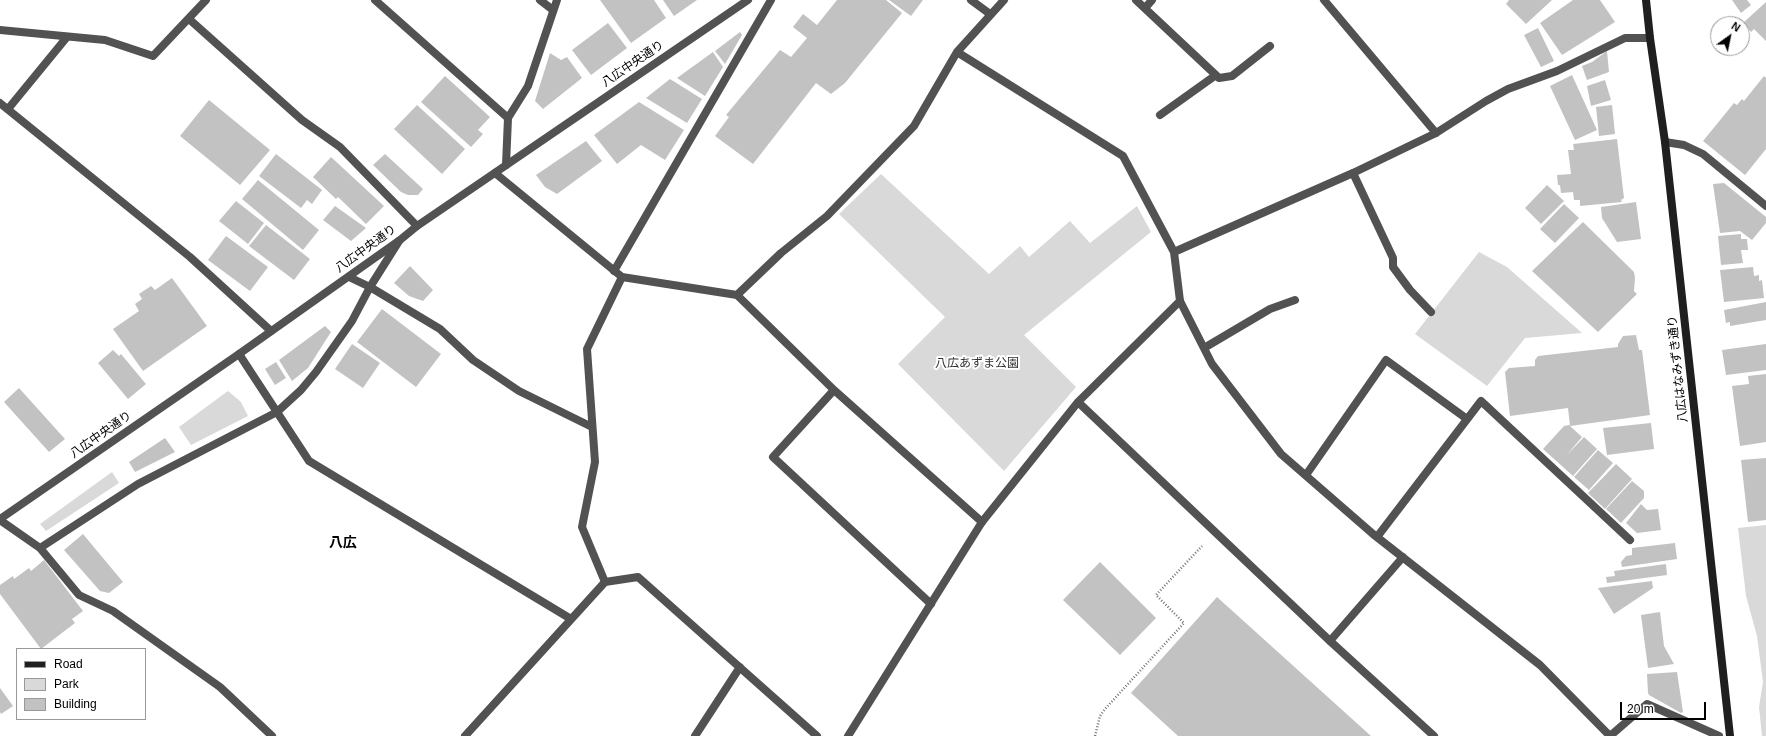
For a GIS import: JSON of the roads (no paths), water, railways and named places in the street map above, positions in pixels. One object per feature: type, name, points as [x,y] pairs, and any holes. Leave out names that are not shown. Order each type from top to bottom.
[{"type":"main road","name":"八広はなみずき通り","points":[[1646,0],[1665,142],[1730,736]]},
{"type":"street","points":[[0,30],[105,40],[153,56],[206,0]]},
{"type":"street","points":[[375,0],[508,118]]},
{"type":"street","points":[[540,0],[553,10]]},
{"type":"street","points":[[506,165],[508,118],[528,86],[557,0]]},
{"type":"street","name":"八広中央通り","points":[[0,519],[239,354],[400,240],[417,226],[748,0]]},
{"type":"street","points":[[614,271],[771,0]]},
{"type":"street","points":[[971,0],[990,14]]},
{"type":"street","points":[[737,295],[781,253],[827,216],[914,126],[957,52],[1004,0]]},
{"type":"street","points":[[1136,0],[1219,78],[1232,76],[1270,46]]},
{"type":"street","points":[[1145,8],[1152,0]]},
{"type":"street","points":[[1324,0],[1436,133]]},
{"type":"street","points":[[189,19],[302,120],[340,147],[417,226]]},
{"type":"street","points":[[8,109],[67,37]]},
{"type":"street","points":[[1174,252],[1353,173],[1436,133],[1486,101],[1508,89],[1557,72],[1625,38],[1650,38]]},
{"type":"street","points":[[957,52],[1123,156],[1174,252],[1180,302],[1212,364],[1282,454],[1377,537],[1540,665],[1610,736],[1646,704],[1719,736]]},
{"type":"street","points":[[1160,115],[1216,75]]},
{"type":"street","points":[[0,103],[190,257],[271,331]]},
{"type":"street","points":[[1665,142],[1684,145],[1703,154],[1766,206]]},
{"type":"street","points":[[495,173],[622,277],[737,295],[834,390],[982,522]]},
{"type":"street","points":[[1353,173],[1393,258],[1393,267],[1410,290],[1431,312]]},
{"type":"street","points":[[40,548],[138,484],[277,412],[301,390],[316,372],[352,321],[370,287],[400,240]]},
{"type":"street","points":[[348,277],[370,287],[440,329],[473,360],[519,391],[592,427]]},
{"type":"street","points":[[605,582],[582,527],[594,462],[587,349],[622,277]]},
{"type":"street","points":[[1204,348],[1270,309],[1295,300]]},
{"type":"street","points":[[848,736],[982,522],[1078,402],[1180,302]]},
{"type":"street","points":[[239,354],[309,461],[572,619]]},
{"type":"street","points":[[1306,475],[1386,360],[1467,419]]},
{"type":"street","points":[[834,390],[773,457],[931,604]]},
{"type":"street","points":[[1377,537],[1481,401],[1630,540]]},
{"type":"street","points":[[1078,402],[1330,641],[1434,736]]},
{"type":"street","points":[[0,519],[40,548],[79,595],[113,611],[220,687],[272,736]]},
{"type":"street","points":[[1330,641],[1403,557]]},
{"type":"street","points":[[465,736],[605,582],[638,577],[817,736]]},
{"type":"street","points":[[695,736],[740,667]]},
{"type":"district","name":"八広","points":[[343,543]]},
{"type":"park label","name":"八広あずま公園","points":[[977,364]]}]
